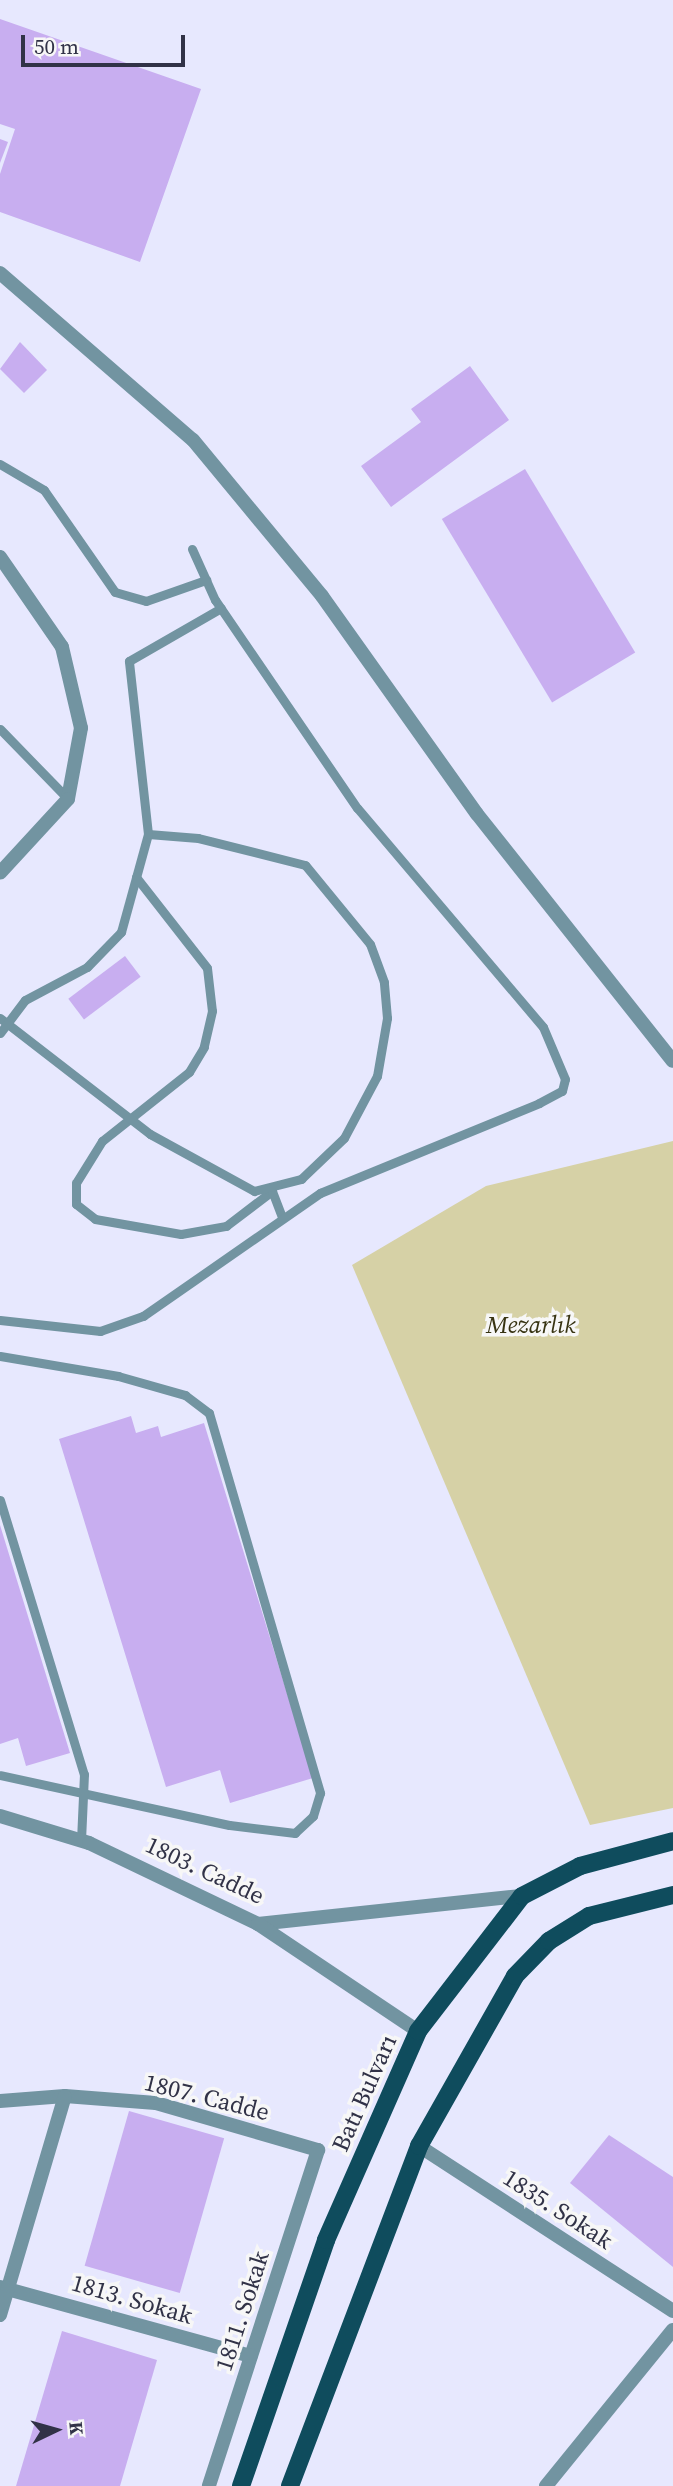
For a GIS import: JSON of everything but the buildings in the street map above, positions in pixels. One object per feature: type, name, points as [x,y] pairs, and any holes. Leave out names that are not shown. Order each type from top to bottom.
[{"type":"main road","name":"Batı Bulvarı","points":[[241,2486],[326,2240],[418,2031],[522,1896],[580,1866],[673,1841]]},
{"type":"main road","points":[[290,2486],[419,2146],[515,1976],[550,1941],[589,1916],[673,1895]]},
{"type":"street","points":[[0,273],[193,440],[322,596],[477,814],[673,1061]]},
{"type":"street","points":[[0,557],[62,647],[76,685],[81,728],[68,799],[0,873]]},
{"type":"street","name":"1803. Cadde","points":[[0,1816],[81,1840],[176,1879],[258,1924],[522,1896]]},
{"type":"street","points":[[258,1924],[418,2031]]},
{"type":"street","points":[[0,2315],[5,2287],[65,2096]]},
{"type":"street","name":"1807. Cadde","points":[[0,2101],[65,2096],[156,2104],[318,2150]]},
{"type":"street","name":"1835. Sokak","points":[[419,2146],[673,2311]]},
{"type":"street","name":"1811. Sokak","points":[[209,2486],[318,2150]]},
{"type":"street","name":"1813. Sokak","points":[[5,2287],[251,2357]]},
{"type":"street","points":[[546,2486],[673,2330]]},
{"type":"lane","points":[[0,464],[44,490],[115,592],[146,601],[206,580]]},
{"type":"lane","points":[[0,1320],[100,1331],[144,1316],[281,1215],[432,1143],[539,1103],[562,1091],[565,1079],[542,1027],[357,808],[221,608],[192,549]]},
{"type":"lane","points":[[0,1033],[3,1022],[25,1000],[86,967],[121,932],[148,834],[129,661],[221,608]]},
{"type":"lane","points":[[0,729],[68,799]]},
{"type":"lane","points":[[136,877],[207,968],[212,1011],[204,1047],[188,1072],[127,1116],[76,1183],[76,1204],[95,1219],[181,1234],[226,1226],[272,1191],[301,1179],[344,1138],[377,1076],[387,1018],[384,982],[370,944],[305,866],[198,838],[148,834]]},
{"type":"lane","points":[[3,1022],[127,1116],[254,1191],[272,1191]]},
{"type":"lane","points":[[272,1191],[281,1215]]},
{"type":"lane","points":[[0,1356],[118,1376],[185,1395],[209,1413],[320,1793],[313,1816],[295,1833],[0,1775]]},
{"type":"lane","points":[[0,1500],[87,1794],[81,1840]]},
{"type":"green space","name":"Mezarlık","points":[[673,1141],[673,1808],[590,1825],[352,1265],[486,1186]]}]
